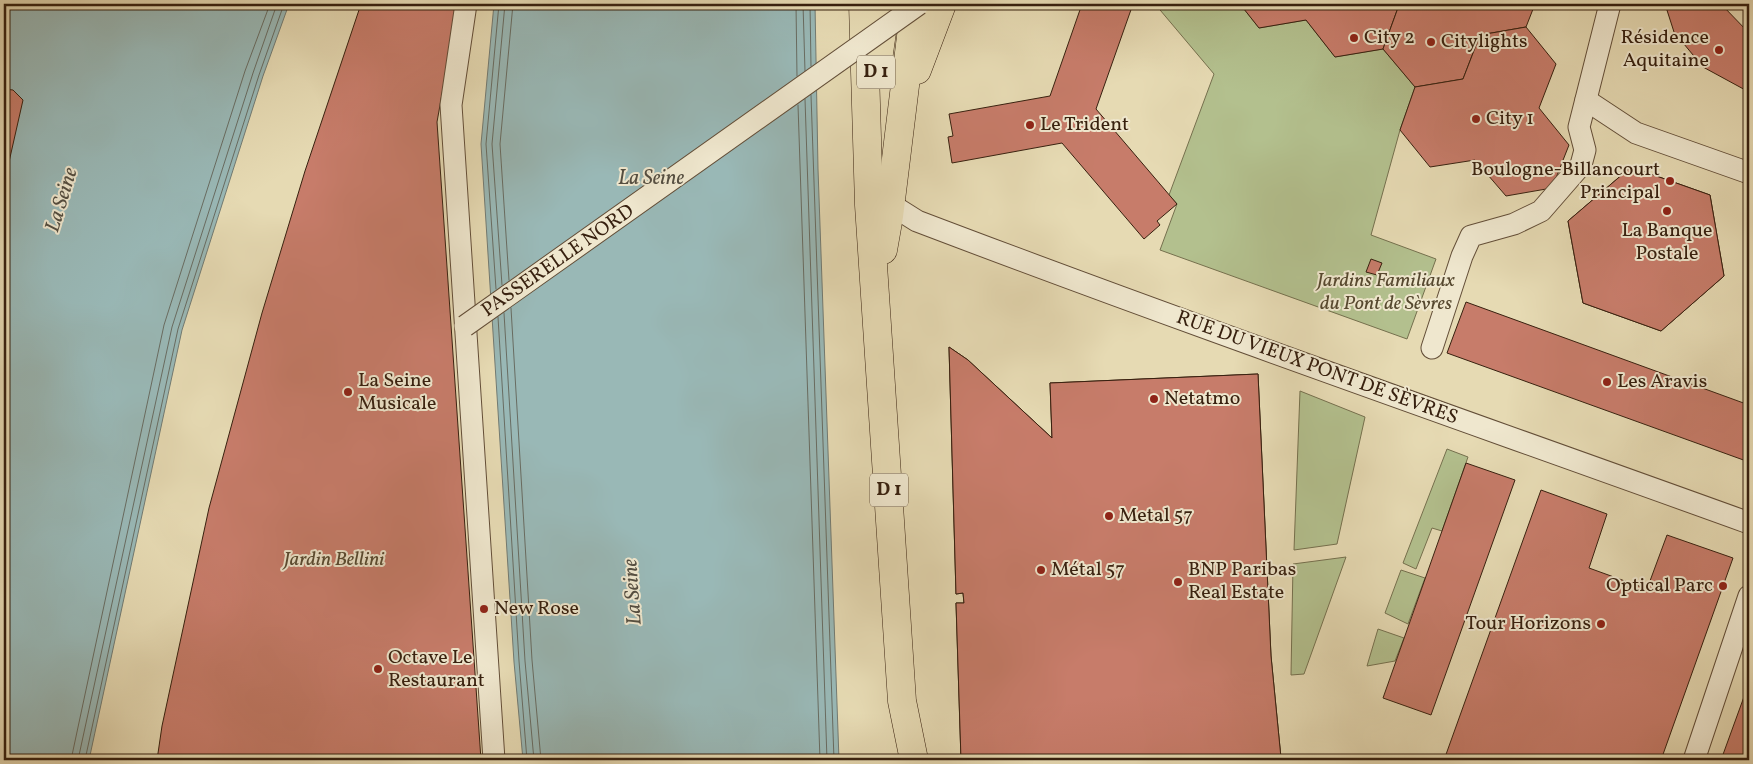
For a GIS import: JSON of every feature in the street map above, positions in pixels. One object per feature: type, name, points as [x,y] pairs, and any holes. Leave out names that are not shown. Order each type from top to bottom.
[{"type":"main road","name":"D 1","points":[[863,4],[866,141],[902,701],[914,760]]},
{"type":"main road","name":"D 1","points":[[866,141],[886,4]]},
{"type":"main road","name":"D 1","points":[[875,278],[886,238],[915,4]]},
{"type":"main road","points":[[902,108],[942,4]]},
{"type":"main road","name":"D 1","points":[[893,760],[902,701]]},
{"type":"street","points":[[466,4],[451,105],[494,760]]},
{"type":"street","name":"PASSERELLE NORD","points":[[465,326],[920,4]]},
{"type":"street","points":[[1432,348],[1462,256],[1471,236],[1514,224],[1541,211],[1581,165],[1585,150],[1579,127],[1610,4]]},
{"type":"street","points":[[1586,100],[1636,133],[1749,173]]},
{"type":"street","name":"RUE DU VIEUX PONT DE SÈVRES","points":[[890,204],[917,221],[1110,295],[1290,357],[1749,523]]},
{"type":"street","points":[[1694,760],[1749,596]]},
{"type":"green space","name":"Jardins Familiaux du Pont de Sèvres","points":[[1155,4],[1240,4],[1259,28],[1306,20],[1335,57],[1383,49],[1415,87],[1400,130],[1371,235],[1436,259],[1407,339],[1160,250],[1177,204],[1169,195],[1214,74]]},
{"type":"green space","points":[[1300,391],[1365,417],[1337,544],[1294,550]]},
{"type":"green space","points":[[1447,449],[1468,457],[1442,531],[1432,528],[1416,569],[1403,563]]},
{"type":"green space","points":[[1346,557],[1304,674],[1291,675],[1293,564]]},
{"type":"green space","points":[[1401,570],[1425,578],[1408,624],[1385,613]]},
{"type":"green space","points":[[1378,629],[1404,638],[1395,661],[1367,666]]},
{"type":"water","name":"La Seine","points":[[4,4],[289,4],[263,76],[182,330],[89,760],[4,760]]},
{"type":"water","name":"La Seine","points":[[494,4],[815,4],[818,169],[839,760],[523,760],[514,662],[481,144]]},
{"type":"building","name":"La Seine Musicale","points":[[361,4],[458,4],[437,122],[481,760],[157,760],[162,726],[209,508],[262,313],[305,171]]},
{"type":"building","name":"Le Trident","points":[[1082,4],[1133,4],[1096,109],[1177,204],[1157,221],[1160,225],[1144,239],[1062,143],[952,163],[948,137],[953,136],[949,114],[1050,96]]},
{"type":"building","name":"City 2","points":[[1240,4],[1399,5],[1383,49],[1335,57],[1306,20],[1259,28]]},
{"type":"building","name":"Citylights","points":[[1397,4],[1535,4],[1526,27],[1480,35],[1463,79],[1415,87],[1383,49],[1399,5]]},
{"type":"building","name":"Résidence Aquitaine","points":[[1665,4],[1721,4],[1749,33],[1749,92],[1703,67],[1674,32]]},
{"type":"building","name":"City 1","points":[[1526,27],[1556,64],[1539,108],[1569,145],[1552,188],[1506,196],[1475,160],[1430,167],[1400,130],[1415,87],[1463,79],[1480,35]]},
{"type":"building","points":[[4,89],[13,90],[23,100],[4,184]]},
{"type":"building","points":[[1631,167],[1710,195],[1724,276],[1661,331],[1583,303],[1568,221]],"holes":[[[1640,216],[1672,226],[1677,260],[1651,283],[1619,271],[1614,238]]]},
{"type":"building","points":[[1631,167],[1710,195],[1724,276],[1661,331],[1583,303],[1568,221]]},
{"type":"building","points":[[1371,259],[1382,263],[1377,275],[1366,272]]},
{"type":"building","name":"Les Aravis","points":[[1466,302],[1749,405],[1749,462],[1447,353]]},
{"type":"building","name":"Métal 57","points":[[949,347],[968,360],[1052,438],[1050,383],[1258,374],[1271,656],[1281,758],[1214,760],[961,760],[956,603],[964,603],[963,593],[956,594]],"holes":[[[1189,449],[1191,503],[1120,506],[1118,452]],[[1195,544],[1197,598],[1127,600],[1126,546]]]},
{"type":"building","name":"Métal 57","points":[[949,347],[968,360],[1052,438],[1050,383],[1258,374],[1271,656],[1281,758],[1214,760],[961,760],[956,603],[964,603],[963,593],[956,594]]},
{"type":"building","points":[[1466,463],[1515,480],[1431,715],[1383,698]]},
{"type":"building","name":"Tour Horizons","points":[[1541,490],[1607,514],[1589,568],[1647,589],[1667,535],[1733,558],[1661,760],[1444,760]]},
{"type":"building","points":[[1749,683],[1749,760],[1721,760]]},
{"type":"place","name":"City 2","points":[[1354,38]]},
{"type":"place","name":"Citylights","points":[[1431,42]]},
{"type":"place","name":"Résidence Aquitaine","points":[[1719,50]]},
{"type":"place","name":"City 1","points":[[1476,119]]},
{"type":"place","name":"Le Trident","points":[[1030,125]]},
{"type":"place","name":"Boulogne-Billancourt Principal","points":[[1670,181]]},
{"type":"place","name":"La Banque Postale","points":[[1667,211]]},
{"type":"place","name":"Les Aravis","points":[[1607,382]]},
{"type":"place","name":"La Seine Musicale","points":[[348,392]]},
{"type":"place","name":"Netatmo","points":[[1154,399]]},
{"type":"place","name":"Metal 57","points":[[1109,516]]},
{"type":"place","name":"Métal 57","points":[[1041,570]]},
{"type":"place","name":"BNP Paribas Real Estate","points":[[1178,582]]},
{"type":"place","name":"Optical Parc","points":[[1723,586]]},
{"type":"place","name":"New Rose","points":[[484,609]]},
{"type":"place","name":"Tour Horizons","points":[[1601,624]]},
{"type":"place","name":"Octave Le Restaurant","points":[[378,669]]},
{"type":"park label","name":"Jardin Bellini","points":[[334,560]]}]
